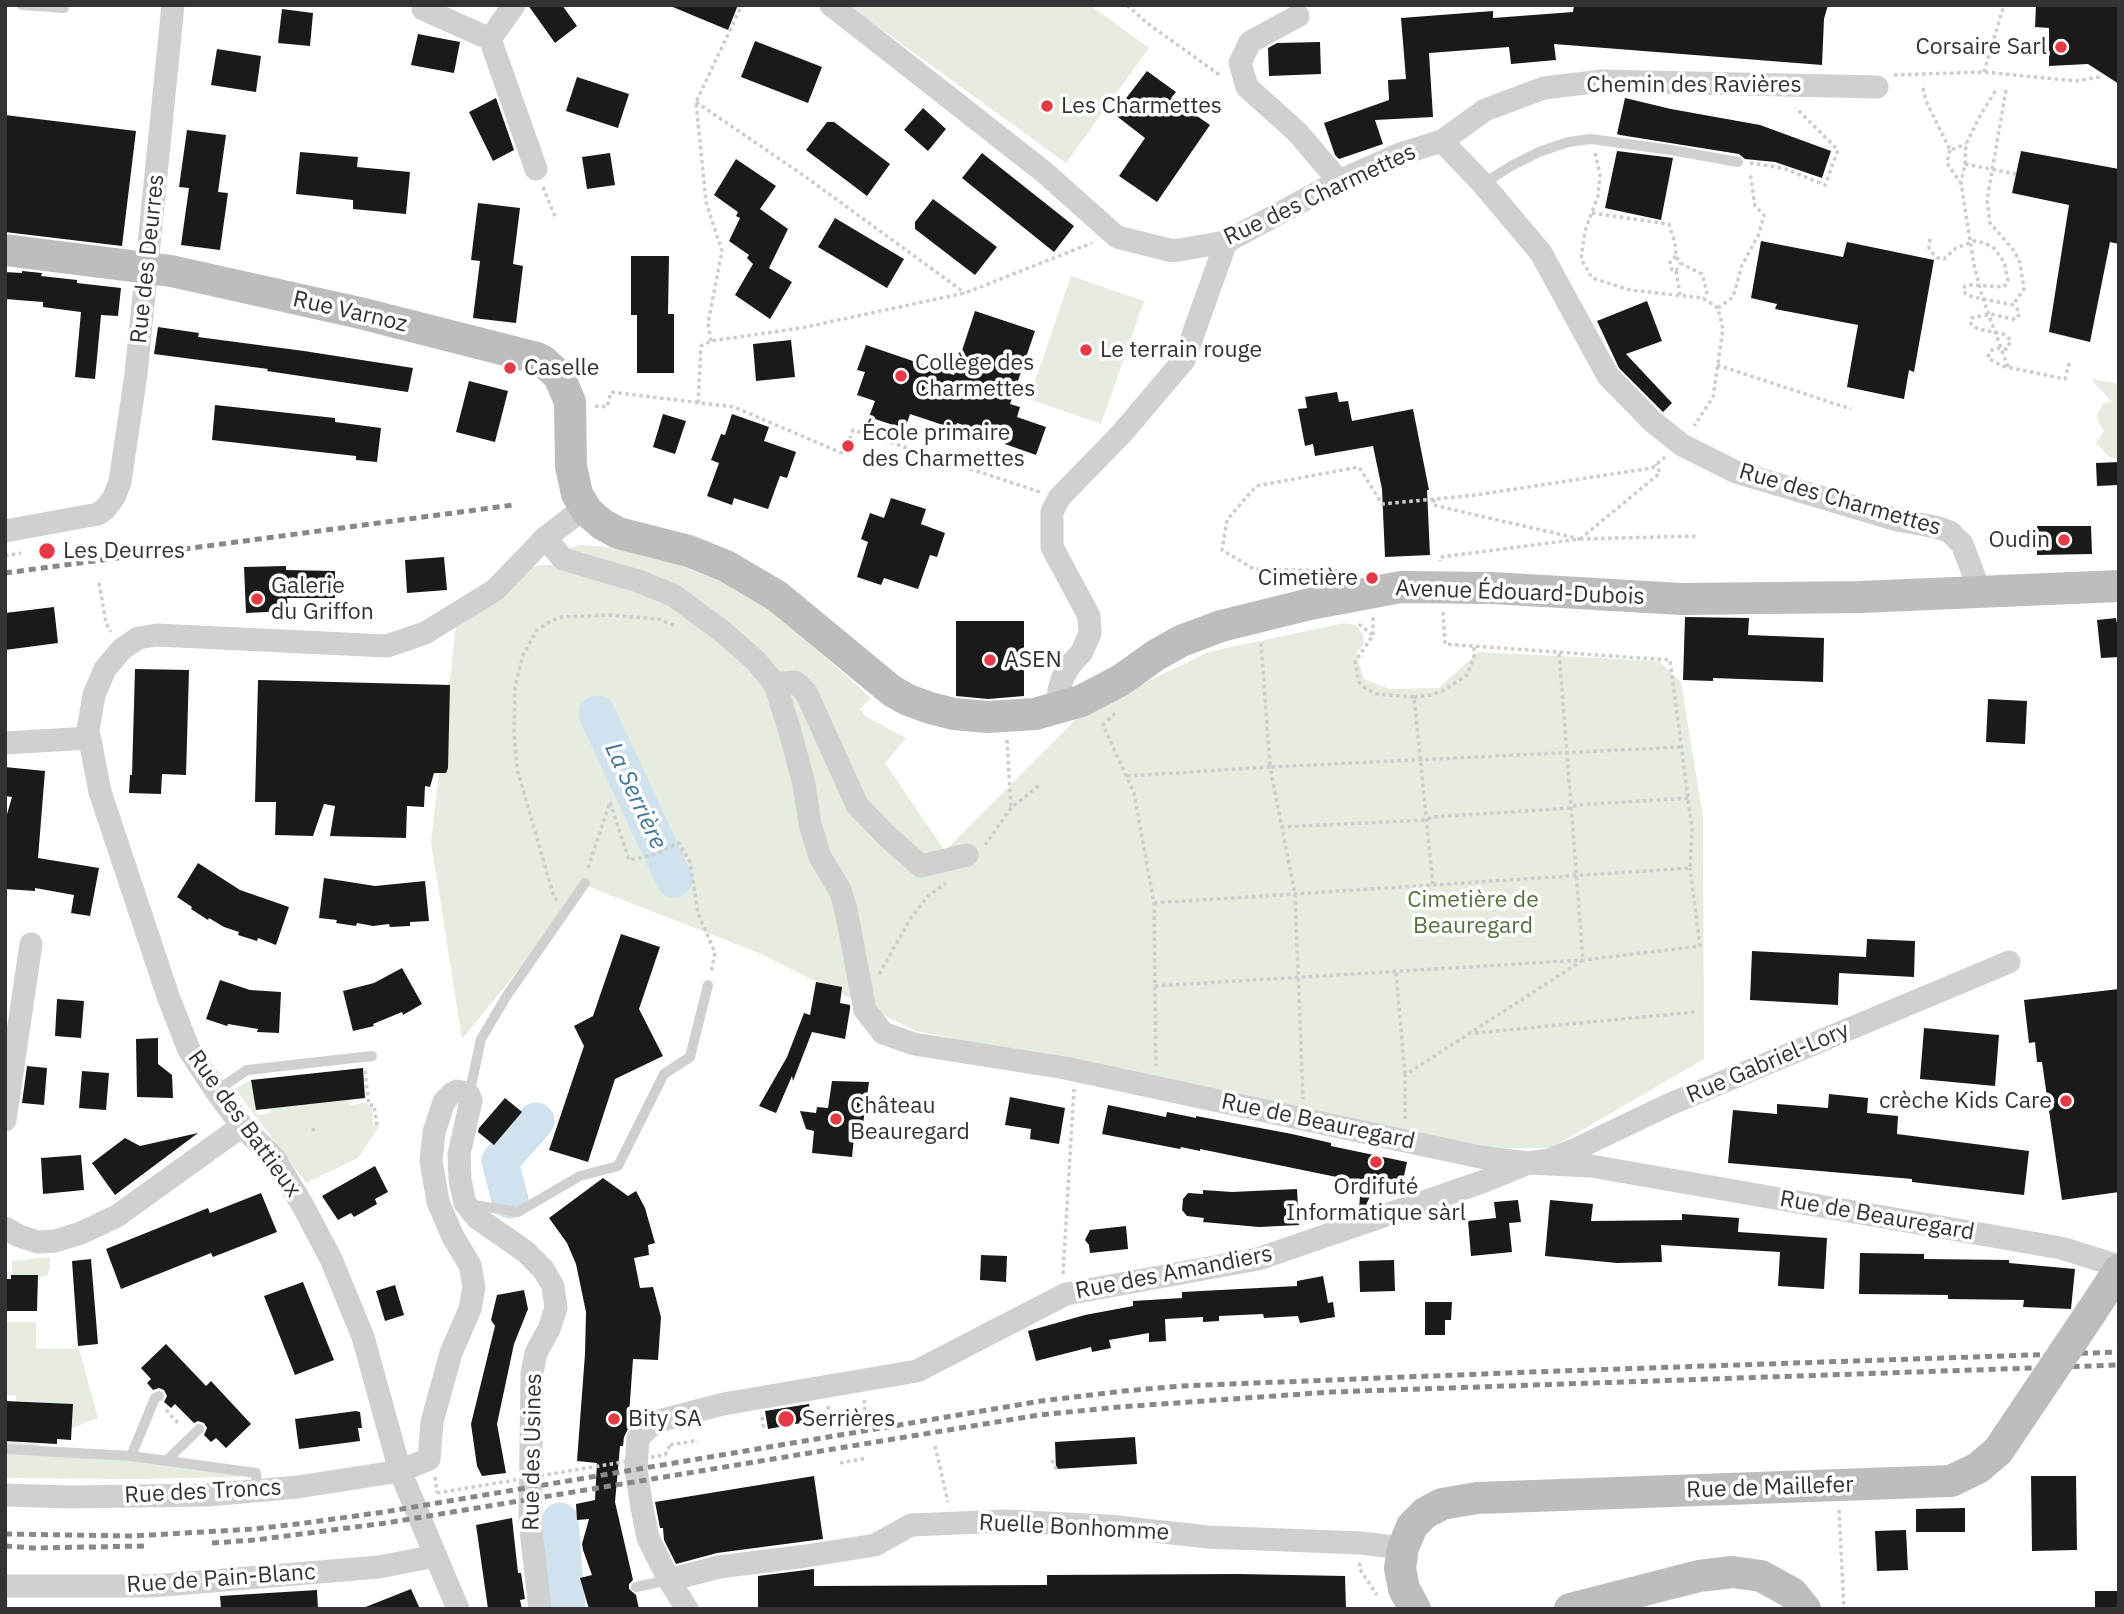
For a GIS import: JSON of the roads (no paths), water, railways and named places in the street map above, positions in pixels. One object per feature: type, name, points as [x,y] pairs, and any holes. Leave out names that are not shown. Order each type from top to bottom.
[{"type":"street","name":"Rue des Deurres","points":[[5,531],[98,514],[114,497],[120,482],[136,374],[173,5]]},
{"type":"street","points":[[422,5],[423,9],[491,39],[536,169]]},
{"type":"street","points":[[491,39],[514,5]]},
{"type":"street","name":"Rue des Charmettes","points":[[831,5],[1044,172],[1117,237],[1173,251],[1226,242],[1339,181],[1400,154],[1442,141],[1483,184],[1541,253],[1608,376],[1652,421],[1682,445],[1736,472],[1897,520],[1950,532],[1962,544],[1980,594]]},
{"type":"street","points":[[1298,16],[1250,42],[1240,63],[1247,86],[1297,132],[1339,181]]},
{"type":"street","name":"Chemin des Ravières","points":[[1442,141],[1485,110],[1544,88],[1602,81],[1881,81]]},
{"type":"street","points":[[1058,708],[1063,677],[1082,652],[1090,633],[1089,616],[1052,547],[1052,512],[1059,498],[1123,432],[1185,360],[1226,242]]},
{"type":"street","name":"Rue Varnoz","points":[[5,250],[146,268],[360,313],[537,358],[559,376],[570,402],[571,466],[577,494],[587,511]]},
{"type":"street","points":[[587,511],[575,515],[545,538],[563,559],[638,581],[673,595],[722,631],[756,661],[775,684],[795,682],[806,692],[857,805],[888,837],[921,866],[967,855]]},
{"type":"street","name":"Avenue Édouard-Dubois","points":[[587,511],[618,533],[689,551],[755,581],[800,613],[872,676],[908,700],[942,711],[988,717],[1022,716],[1081,701],[1121,680],[1181,641],[1221,626],[1310,604],[1401,586],[1492,588],[1681,599],[1980,594],[2119,586]]},
{"type":"street","name":"Rue des Battieux","points":[[458,1609],[400,1471],[363,1337],[331,1259],[274,1158],[242,1126],[189,1050],[168,996],[100,792],[88,730],[94,695],[105,669],[122,649],[138,638],[157,635],[387,646],[425,633],[495,590],[545,538]]},
{"type":"street","name":"Rue de Beauregard","points":[[775,684],[804,784],[810,824],[820,857],[840,890],[846,910],[865,1010],[883,1033],[914,1044],[1075,1070],[1480,1157],[1528,1163],[1591,1166],[2061,1248],[2119,1268]]},
{"type":"street","points":[[5,743],[89,738]]},
{"type":"street","points":[[5,1120],[30,944]]},
{"type":"street","name":"Rue Gabriel-Lory","points":[[1528,1163],[1549,1160],[1574,1150],[1668,1105],[2009,962]]},
{"type":"street","points":[[400,1471],[429,1458],[432,1422],[451,1353],[470,1309],[474,1287],[470,1265],[453,1237],[438,1202],[431,1161],[434,1132],[444,1102],[457,1091],[466,1093],[471,1101],[459,1154],[460,1180],[465,1203]]},
{"type":"street","points":[[5,1228],[38,1242],[55,1241],[81,1233],[117,1216],[242,1126]]},
{"type":"street","name":"Rue des Amandiers","points":[[687,1609],[648,1538],[636,1470],[638,1438],[655,1422],[723,1404],[917,1371],[1066,1294],[1258,1259],[1482,1182],[1528,1163]]},
{"type":"street","name":"Rue des Usines","points":[[465,1203],[476,1217],[526,1252],[543,1269],[553,1286],[556,1308],[549,1329],[536,1353],[532,1373],[530,1522],[540,1609]]},
{"type":"street","name":"Rue de Maillefer","points":[[1415,1609],[1404,1589],[1399,1568],[1403,1548],[1412,1526],[1425,1513],[1442,1504],[1477,1498],[1951,1481],[1978,1468],[1998,1451],[2119,1268]]},
{"type":"street","name":"Rue des Troncs","points":[[5,1495],[208,1495],[298,1487],[400,1471]]},
{"type":"street","name":"Ruelle Bonhomme","points":[[669,1580],[719,1567],[875,1545],[911,1525],[953,1523],[1007,1521],[1095,1525],[1208,1537],[1361,1543],[1403,1548]]},
{"type":"street","name":"Rue de Pain-Blanc","points":[[5,1586],[152,1586],[379,1567],[435,1556]]},
{"type":"street","points":[[1570,1609],[1699,1576],[1732,1572],[1761,1576],[1791,1594],[1805,1609]]},
{"type":"lane","points":[[22,5],[64,8]]},
{"type":"lane","points":[[1483,184],[1510,166],[1539,152],[1568,142],[1591,139],[1738,162]]},
{"type":"lane","points":[[466,1093],[481,1040],[506,997],[585,883]]},
{"type":"lane","points":[[465,1203],[518,1212],[580,1176],[618,1166],[664,1073],[690,1057],[708,985]]},
{"type":"lane","points":[[216,1091],[247,1070],[368,1056]]},
{"type":"lane","points":[[131,1456],[155,1398],[159,1396]]},
{"type":"lane","points":[[166,1461],[199,1429]]},
{"type":"lane","points":[[5,1449],[39,1448],[131,1456],[256,1473],[257,1491]]},
{"type":"lane","points":[[636,1587],[669,1580]]},
{"type":"waterway","name":"La Serrière","points":[[597,714],[674,879]]},
{"type":"waterway","name":"La Serrière","points":[[510,1200],[500,1161],[536,1121]]},
{"type":"waterway","name":"La Serrière","points":[[560,1521],[567,1609]]},
{"type":"railway","points":[[5,573],[513,505]]},
{"type":"railway","points":[[5,1534],[133,1536],[254,1529],[305,1523],[1041,1401],[1181,1386],[2119,1352]]},
{"type":"railway","points":[[212,1543],[386,1523],[1039,1415],[1119,1407],[1331,1392],[2119,1365]]},
{"type":"railway","points":[[5,1546],[145,1546]]},
{"type":"place","name":"Corsaire Sarl","points":[[2061,47]]},
{"type":"place","name":"Les Charmettes","points":[[1047,106]]},
{"type":"place","name":"Le terrain rouge","points":[[1086,350]]},
{"type":"place","name":"Caselle","points":[[510,368]]},
{"type":"place","name":"Collège des Charmettes","points":[[901,376]]},
{"type":"place","name":"École primaire des Charmettes","points":[[848,446]]},
{"type":"place","name":"Oudin","points":[[2064,540]]},
{"type":"place","name":"Les Deurres","points":[[47,551]]},
{"type":"place","name":"Cimetière","points":[[1372,578]]},
{"type":"place","name":"Galerie du Griffon","points":[[257,599]]},
{"type":"place","name":"ASEN","points":[[990,660]]},
{"type":"place","name":"crèche Kids Care","points":[[2066,1101]]},
{"type":"place","name":"Château Beauregard","points":[[836,1119]]},
{"type":"place","name":"Ordifuté Informatique sàrl","points":[[1376,1162]]},
{"type":"place","name":"Bity SA","points":[[614,1419]]},
{"type":"place","name":"Serrières","points":[[786,1419]]},
{"type":"park label","name":"Cimetière de Beauregard","points":[[1473,913]]}]
